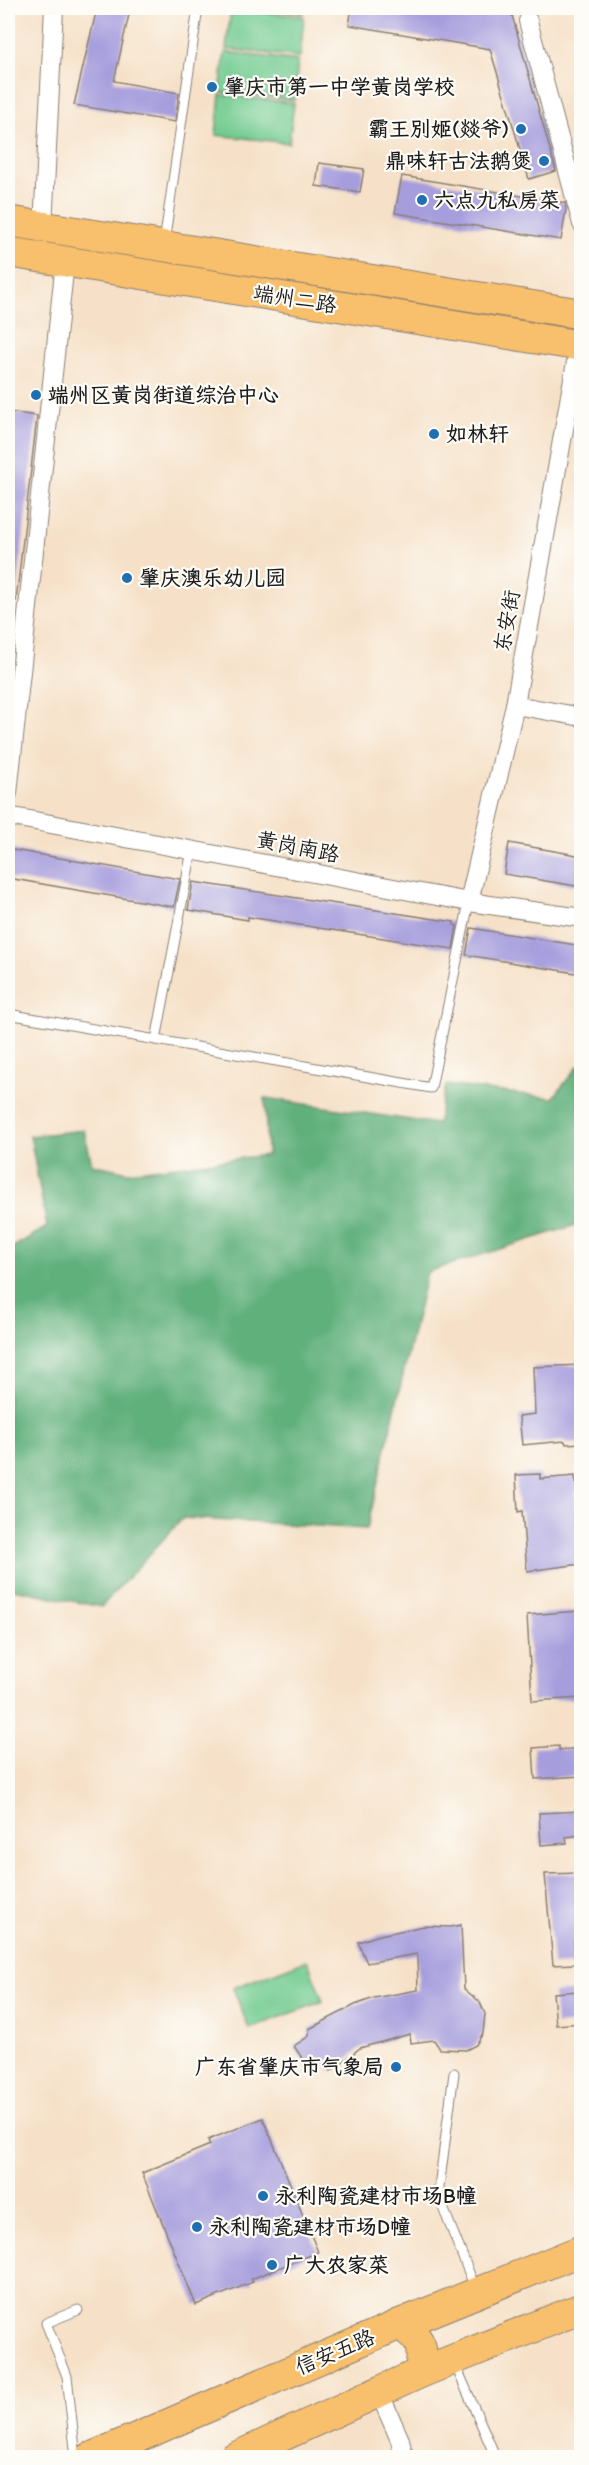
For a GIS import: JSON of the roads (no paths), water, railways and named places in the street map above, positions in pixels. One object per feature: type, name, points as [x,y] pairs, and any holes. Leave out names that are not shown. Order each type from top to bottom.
[{"type":"main road","name":"端州二路","points":[[8,222],[582,314]]},
{"type":"main road","name":"端州二路","points":[[8,252],[580,345]]},
{"type":"main road","name":"信安五路","points":[[90,2457],[400,2324],[582,2250]]},
{"type":"main road","points":[[234,2457],[420,2373],[582,2308]]},
{"type":"main road","points":[[400,2324],[416,2336],[423,2350],[420,2373]]},
{"type":"street","points":[[43,227],[54,8]]},
{"type":"street","points":[[528,21],[582,224]]},
{"type":"street","points":[[8,793],[66,262]]},
{"type":"street","name":"东安街","points":[[469,902],[515,705],[580,345]]},
{"type":"street","points":[[515,705],[582,717]]},
{"type":"street","name":"黄岗南路","points":[[8,816],[469,902],[582,918]]},
{"type":"street","points":[[379,2392],[400,2440],[404,2457]]},
{"type":"lane","points":[[164,247],[198,8]]},
{"type":"lane","points":[[156,1040],[192,850]]},
{"type":"lane","points":[[8,1014],[431,1088],[469,902]]},
{"type":"lane","points":[[454,2073],[438,2195],[477,2292]]},
{"type":"lane","points":[[76,2457],[67,2376],[46,2323],[78,2310]]},
{"type":"lane","points":[[453,2360],[496,2457]]},
{"type":"place","name":"肇庆市第一中学黄岗学校","points":[[212,87]]},
{"type":"place","name":"霸王别姬(燚爷)","points":[[521,129]]},
{"type":"place","name":"鼎味轩古法鹅煲","points":[[544,161]]},
{"type":"place","name":"六点九私房菜","points":[[422,200]]},
{"type":"place","name":"端州区黄岗街道综治中心","points":[[36,395]]},
{"type":"place","name":"如林轩","points":[[434,434]]},
{"type":"place","name":"肇庆澳乐幼儿园","points":[[127,578]]},
{"type":"place","name":"广东省肇庆市气象局","points":[[396,2067]]},
{"type":"place","name":"永利陶瓷建材市场B幢","points":[[263,2196]]},
{"type":"place","name":"永利陶瓷建材市场D幢","points":[[197,2227]]},
{"type":"place","name":"广大农家菜","points":[[272,2265]]}]
